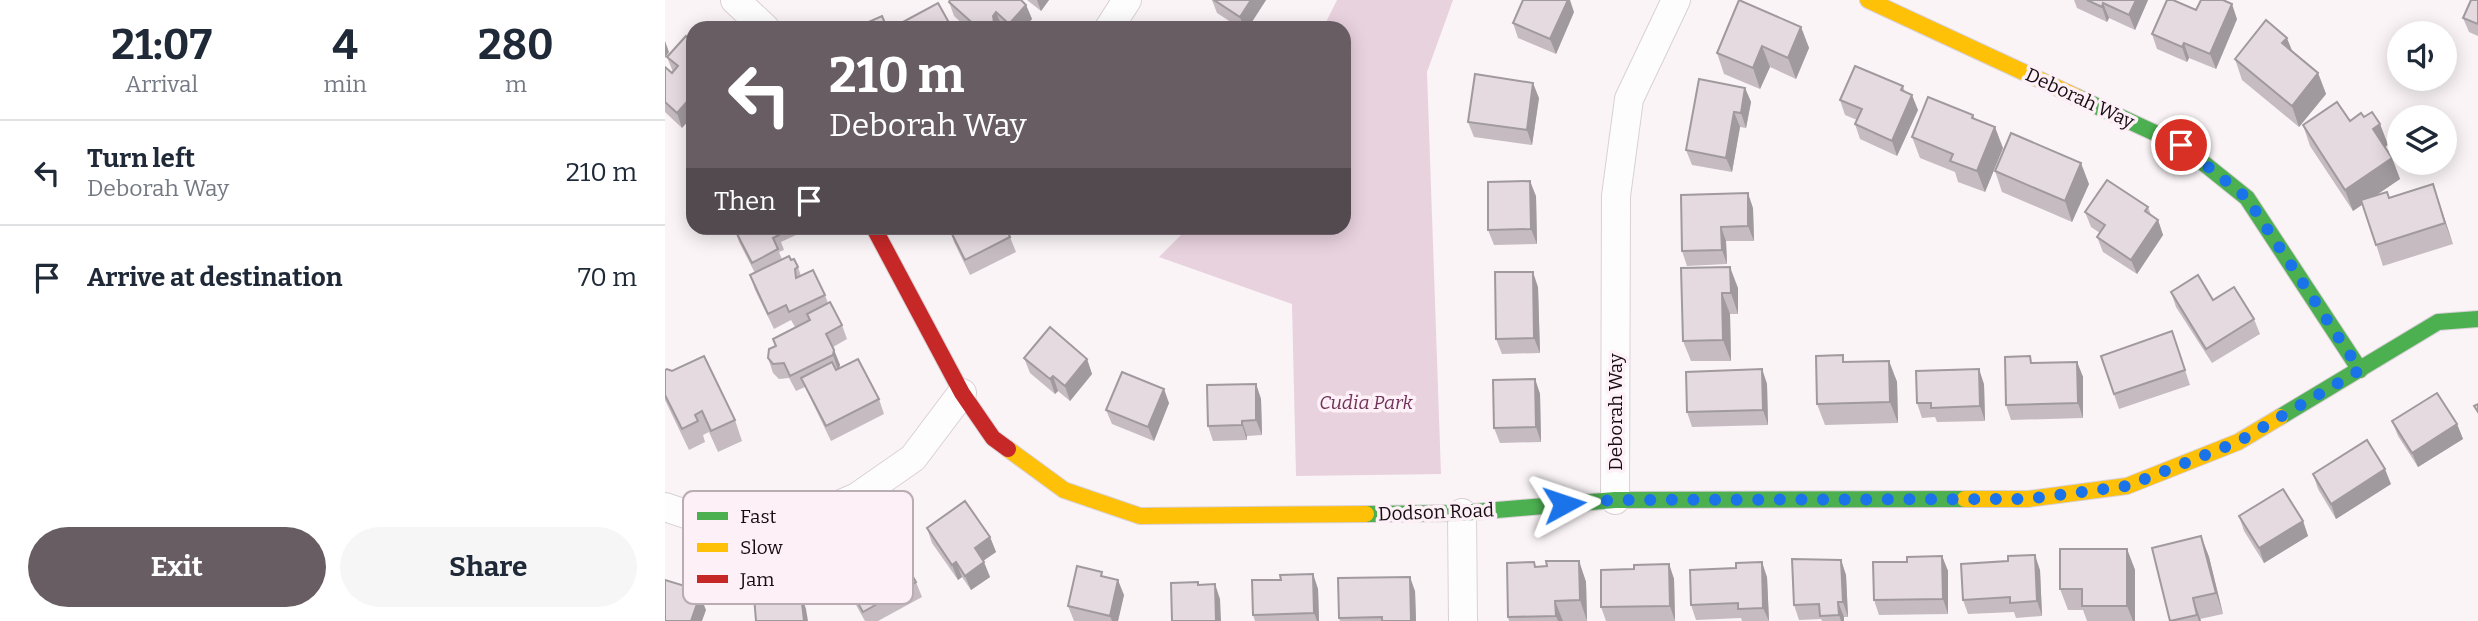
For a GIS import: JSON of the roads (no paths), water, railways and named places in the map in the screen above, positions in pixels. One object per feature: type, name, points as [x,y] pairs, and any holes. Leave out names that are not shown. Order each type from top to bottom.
[{"type":"street","points":[[735,0],[758,21]]},
{"type":"street","points":[[1114,21],[1127,0]]},
{"type":"street","name":"Deborah Way","points":[[1615,500],[1616,197],[1629,99],[1676,0]]},
{"type":"street","name":"Deborah Way","points":[[1868,0],[2181,145],[2247,198],[2360,370]]},
{"type":"street","name":"Dodson Road","points":[[878,235],[962,393],[993,438],[1064,490],[1140,516],[1462,513],[1615,500],[2028,499],[2127,486],[2238,442],[2438,322],[2478,319]]},
{"type":"street","points":[[866,491],[913,458],[962,393]]},
{"type":"street","points":[[665,507],[683,513]]},
{"type":"street","points":[[1462,513],[1463,621]]},
{"type":"park label","name":"Cudia Park","points":[[1366,402]]}]
